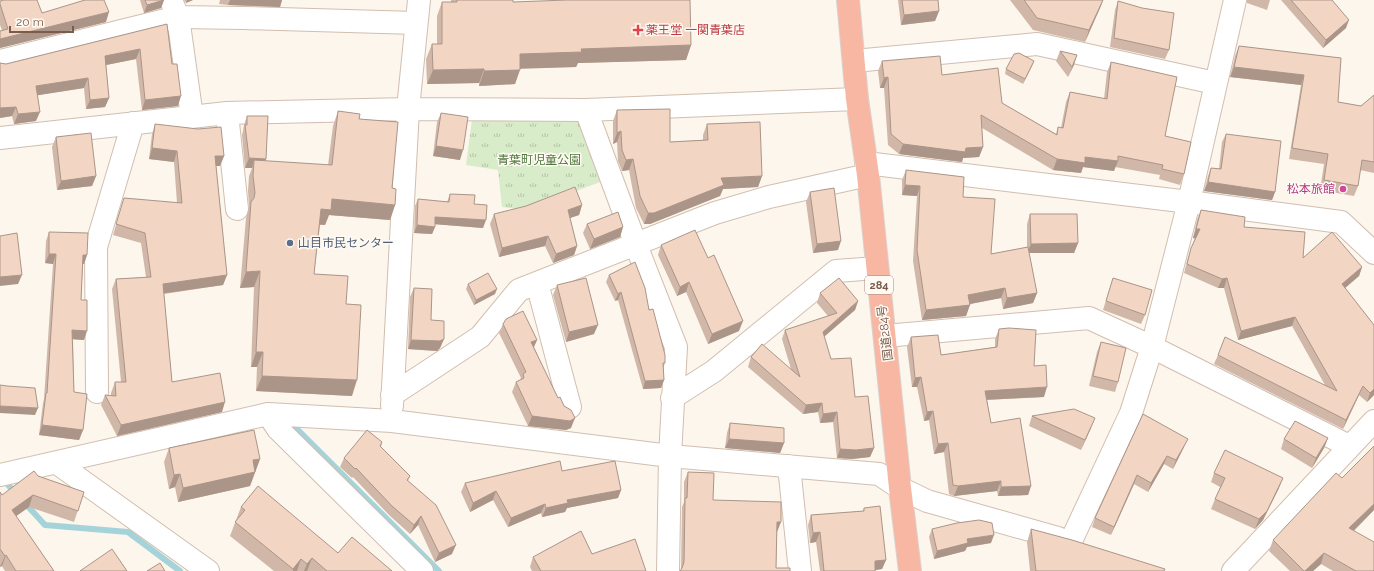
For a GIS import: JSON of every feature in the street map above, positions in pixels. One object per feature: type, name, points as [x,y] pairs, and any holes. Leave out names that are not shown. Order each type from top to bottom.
[{"type":"highway","name":"国道284号","points":[[848,0],[857,99],[867,169],[910,571]]},
{"type":"street","points":[[392,421],[392,394],[408,109],[418,0]]},
{"type":"street","points":[[1071,541],[1131,413],[1152,347],[1189,202],[1235,0]]},
{"type":"street","points":[[0,61],[175,8],[243,18],[416,23]]},
{"type":"street","points":[[175,8],[192,117]]},
{"type":"street","points":[[854,61],[1037,44],[1215,84]]},
{"type":"street","points":[[0,138],[227,113],[408,109],[586,110],[857,99]]},
{"type":"street","points":[[586,110],[676,347],[672,398],[668,571]]},
{"type":"street","points":[[227,113],[237,209]]},
{"type":"street","points":[[97,392],[96,247],[133,123]]},
{"type":"street","points":[[392,394],[480,337],[519,290],[723,211],[867,169],[1189,202],[1341,222],[1374,253]]},
{"type":"street","points":[[672,398],[714,371],[836,271],[877,268]]},
{"type":"street","points":[[537,283],[570,407]]},
{"type":"street","points":[[885,336],[1089,318],[1152,347],[1349,446]]},
{"type":"street","points":[[0,475],[268,414],[392,421],[670,456],[879,474],[900,488],[927,501],[1093,548]]},
{"type":"street","points":[[268,414],[278,429],[422,571]]},
{"type":"street","points":[[1233,571],[1374,421]]},
{"type":"street","points":[[57,463],[208,571]]},
{"type":"street","points":[[789,466],[800,571]]},
{"type":"green space","name":"青葉町児童公園","points":[[575,118],[583,128],[603,181],[525,210],[502,207],[498,170],[466,165],[472,119]]},
{"type":"building","points":[[37,0],[42,13],[85,0],[104,0],[109,12],[0,39],[0,31],[8,29],[0,4],[0,1]]},
{"type":"building","points":[[145,0],[164,0],[147,5]]},
{"type":"building","points":[[457,0],[513,0],[513,2],[567,0],[690,0],[691,45],[581,49],[582,52],[520,54],[520,70],[433,70],[432,44],[442,44],[442,2],[457,2]]},
{"type":"building","points":[[902,0],[938,0],[939,11],[904,15]]},
{"type":"building","points":[[1024,0],[1103,0],[1089,30],[1037,18]]},
{"type":"building","points":[[1291,0],[1332,0],[1349,20],[1326,40]]},
{"type":"building","points":[[1118,1],[1142,8],[1174,13],[1169,50],[1114,38]]},
{"type":"building","points":[[167,24],[172,64],[177,64],[181,96],[145,100],[140,49],[105,56],[109,98],[90,100],[88,78],[36,86],[40,112],[18,114],[16,107],[0,108],[0,63],[6,64]]},
{"type":"building","points":[[1239,46],[1341,58],[1338,102],[1361,106],[1374,95],[1374,162],[1362,160],[1358,186],[1324,180],[1328,154],[1292,148],[1304,75],[1234,67]]},
{"type":"building","points":[[1060,51],[1077,55],[1072,67]]},
{"type":"building","points":[[1019,53],[1034,61],[1025,79],[1006,69],[1014,54]]},
{"type":"building","points":[[940,56],[942,75],[998,68],[1002,103],[1057,135],[1058,127],[1063,128],[1070,92],[1107,99],[1111,62],[1177,77],[1165,136],[1191,142],[1184,174],[1162,169],[1163,165],[1118,156],[1118,161],[1085,157],[1085,163],[1057,159],[981,115],[983,147],[966,148],[965,152],[903,144],[891,134],[888,77],[884,78],[882,61]]},
{"type":"building","points":[[670,109],[670,142],[708,140],[707,124],[760,122],[762,176],[721,178],[724,185],[654,213],[648,213],[640,196],[633,159],[626,160],[622,150],[621,131],[617,133],[617,110]]},
{"type":"building","points":[[338,111],[360,114],[359,119],[398,122],[392,188],[396,189],[395,205],[332,199],[331,210],[321,209],[314,274],[348,276],[346,304],[361,305],[357,380],[262,376],[263,352],[256,352],[260,271],[246,272],[251,202],[255,193],[253,176],[254,160],[332,165]]},
{"type":"building","points":[[441,113],[468,117],[463,150],[436,146]]},
{"type":"building","points":[[247,116],[268,116],[266,159],[249,158],[245,125],[247,125]]},
{"type":"building","points":[[155,124],[198,129],[221,127],[224,156],[215,156],[227,275],[163,284],[172,382],[220,373],[225,402],[121,425],[105,395],[116,396],[115,382],[126,382],[116,279],[151,277],[145,233],[116,224],[124,198],[182,203],[177,151],[152,148]]},
{"type":"building","points":[[91,133],[96,176],[61,181],[56,137]]},
{"type":"building","points":[[1226,134],[1281,141],[1275,192],[1208,182],[1211,168],[1221,169]]},
{"type":"building","points":[[906,170],[964,177],[963,197],[995,199],[991,254],[1028,247],[1037,293],[1007,298],[1005,288],[968,295],[970,305],[926,310],[917,250],[920,186],[905,185]]},
{"type":"building","points":[[575,187],[582,205],[568,210],[577,246],[556,254],[548,236],[502,248],[494,214],[526,206]]},
{"type":"building","points":[[834,188],[841,241],[817,244],[810,192]]},
{"type":"building","points":[[450,194],[475,195],[474,204],[487,205],[486,220],[435,217],[435,227],[417,225],[418,199],[449,202]]},
{"type":"building","points":[[1201,210],[1245,217],[1244,227],[1305,232],[1303,258],[1332,232],[1362,267],[1342,284],[1374,325],[1374,389],[1370,393],[1363,386],[1346,420],[1218,355],[1225,337],[1337,391],[1295,317],[1241,331],[1227,278],[1222,279],[1187,264],[1191,248],[1200,229],[1196,229]]},
{"type":"building","points":[[618,212],[623,227],[594,239],[587,224]]},
{"type":"building","points":[[1030,214],[1077,214],[1078,243],[1031,244]]},
{"type":"building","points":[[695,230],[708,258],[714,255],[743,321],[712,334],[689,282],[680,287],[661,245]]},
{"type":"building","points":[[49,232],[88,233],[87,255],[83,255],[81,300],[87,300],[87,331],[72,330],[74,392],[87,394],[83,430],[42,425],[47,393],[56,254],[49,254]]},
{"type":"building","points":[[17,233],[22,275],[0,277],[0,236]]},
{"type":"building","points":[[635,262],[645,288],[649,310],[653,309],[665,355],[665,363],[663,363],[664,380],[645,381],[621,292],[618,294],[609,275]]},
{"type":"building","points":[[488,273],[497,289],[476,300],[468,284]]},
{"type":"building","points":[[586,278],[598,325],[569,332],[557,285]]},
{"type":"building","points":[[839,278],[858,301],[823,332],[831,359],[851,358],[855,397],[868,396],[874,448],[856,450],[840,449],[837,412],[823,414],[822,403],[806,405],[751,357],[762,344],[800,377],[785,330],[837,313],[820,293]]},
{"type":"building","points":[[1113,278],[1152,290],[1145,315],[1106,301]]},
{"type":"building","points":[[414,288],[432,289],[431,320],[444,321],[444,339],[440,341],[411,340]]},
{"type":"building","points":[[523,311],[537,340],[531,342],[558,398],[560,397],[564,406],[571,410],[575,418],[570,421],[532,416],[516,382],[524,378],[523,374],[526,372],[503,324],[506,319]]},
{"type":"building","points":[[1009,328],[1036,330],[1034,366],[1046,365],[1047,387],[985,391],[991,423],[1020,418],[1031,486],[1001,487],[1001,481],[958,486],[953,485],[948,443],[938,444],[933,411],[927,412],[921,377],[915,378],[911,337],[938,335],[941,355],[997,347],[999,329]]},
{"type":"building","points":[[1101,342],[1126,348],[1118,382],[1093,376]]},
{"type":"building","points":[[0,385],[35,388],[38,408],[0,406]]},
{"type":"building","points":[[1074,409],[1095,418],[1085,440],[1032,416]]},
{"type":"building","points":[[1143,414],[1188,439],[1176,460],[1167,456],[1151,483],[1137,475],[1114,527],[1095,518]]},
{"type":"building","points":[[1295,421],[1328,438],[1316,458],[1284,439]]},
{"type":"building","points":[[730,423],[784,428],[784,443],[729,439]]},
{"type":"building","points":[[254,430],[260,459],[253,460],[255,472],[183,488],[180,474],[174,475],[169,448]]},
{"type":"building","points":[[367,430],[382,442],[380,446],[410,476],[407,480],[436,505],[456,545],[439,553],[421,516],[414,525],[392,506],[356,468],[355,469],[344,458]]},
{"type":"building","points":[[1374,446],[1374,504],[1349,528],[1374,542],[1374,571],[1356,571],[1324,553],[1304,571],[1273,540],[1336,473],[1342,478]]},
{"type":"building","points":[[1225,450],[1283,478],[1267,511],[1259,519],[1215,499],[1225,478],[1214,473]]},
{"type":"building","points":[[560,461],[562,471],[615,461],[621,490],[567,500],[568,503],[546,508],[545,504],[511,518],[496,491],[473,503],[465,483]]},
{"type":"building","points":[[34,471],[38,476],[84,492],[78,511],[33,495],[12,510],[54,571],[16,571],[6,555],[5,556],[0,549],[0,492],[2,495]]},
{"type":"building","points":[[688,472],[714,473],[713,500],[781,502],[781,522],[777,522],[776,568],[790,568],[790,571],[680,571],[684,562],[685,498],[687,498]]},
{"type":"building","points":[[258,486],[338,553],[352,537],[392,571],[327,571],[312,558],[307,564],[301,559],[293,569],[235,522],[245,510],[241,507]]},
{"type":"building","points":[[880,506],[886,560],[875,561],[875,571],[824,571],[820,532],[813,533],[811,515],[864,511],[864,508]]},
{"type":"building","points":[[979,520],[992,523],[994,535],[967,539],[968,543],[937,551],[932,529]]},
{"type":"building","points":[[1031,529],[1165,569],[1164,571],[1036,571]]},
{"type":"building","points":[[581,531],[592,554],[635,539],[646,571],[541,571],[533,557]]},
{"type":"building","points":[[112,549],[127,571],[80,571]]},
{"type":"building","points":[[160,563],[165,571],[147,571]]},
{"type":"waterway","points":[[296,428],[439,571]]},
{"type":"waterway","points":[[3,479],[17,495]]},
{"type":"waterway","points":[[23,501],[45,525],[128,532],[180,571]]},
{"type":"place","name":"薬王堂 一関青葉店","points":[[638,30]]},
{"type":"place","name":"松本旅館","points":[[1343,189]]},
{"type":"place","name":"山目市民センター","points":[[290,243]]}]
